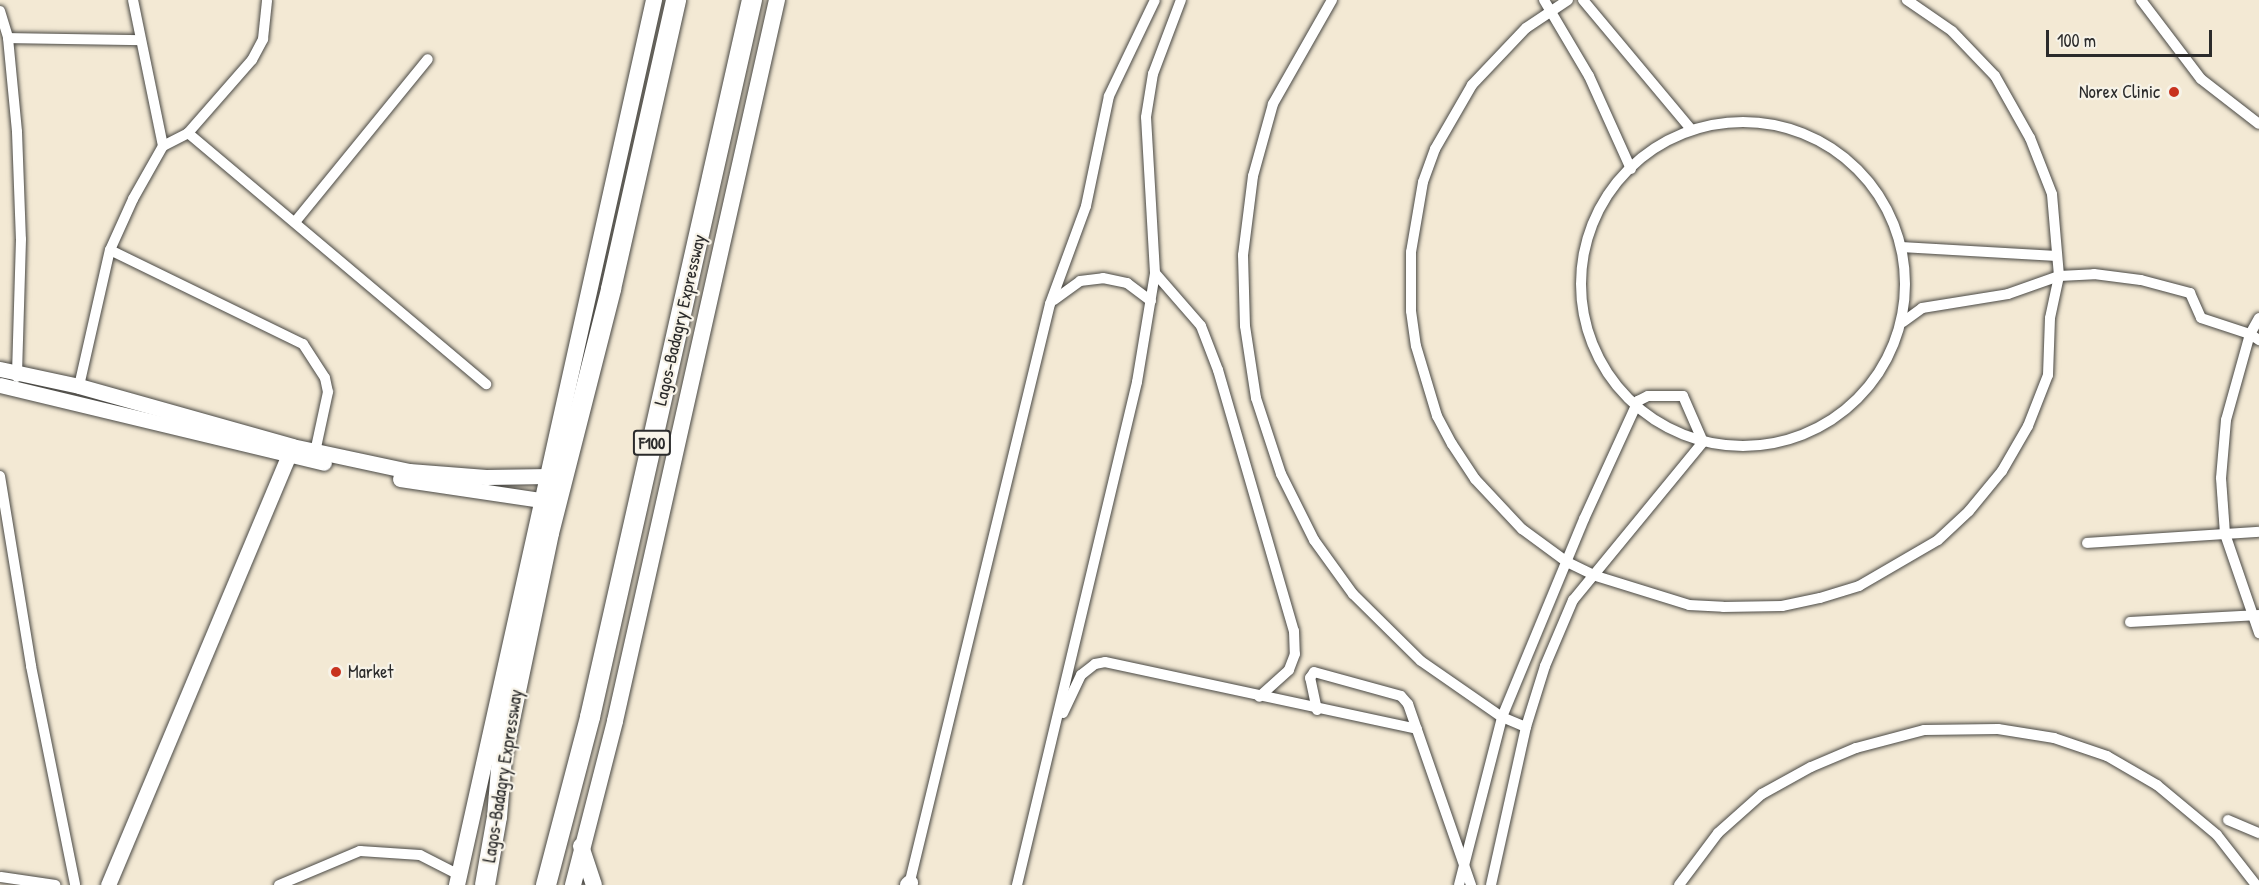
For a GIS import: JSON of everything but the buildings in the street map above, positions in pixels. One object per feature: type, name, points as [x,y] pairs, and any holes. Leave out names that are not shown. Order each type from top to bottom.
[{"type":"highway","name":"Lagos-Badagry Expressway","points":[[485,885],[497,817],[502,758],[549,533],[611,289],[676,0]]},
{"type":"highway","name":"Lagos-Badagry Expressway","points":[[546,885],[592,706],[752,0]]},
{"type":"main road","name":"Lagos-Badagry Expressway","points":[[458,880],[654,0]]},
{"type":"main road","name":"Lagos-Badagry Expressway","points":[[573,885],[580,844],[615,721],[777,0]]},
{"type":"main road","points":[[0,369],[10,383],[87,406],[211,430],[315,456],[441,475],[549,476]]},
{"type":"main road","points":[[10,383],[86,388],[211,430]]},
{"type":"main road","points":[[86,388],[87,406]]},
{"type":"main road","points":[[108,885],[246,552],[291,451]]},
{"type":"main road","points":[[315,456],[403,480],[541,500]]},
{"type":"main road","points":[[580,844],[594,885]]},
{"type":"street","points":[[133,0],[163,146]]},
{"type":"street","points":[[86,388],[110,250],[163,146],[188,133],[252,60],[263,39],[267,0]]},
{"type":"street","points":[[909,884],[1050,304],[1086,206],[1109,96],[1155,0]]},
{"type":"street","points":[[1017,885],[1137,382],[1155,273],[1146,117],[1156,65],[1181,0]]},
{"type":"street","points":[[1332,0],[1273,104],[1253,176],[1243,255],[1245,326],[1256,398],[1281,474],[1314,540],[1353,594],[1421,661],[1502,717],[1527,727]]},
{"type":"street","points":[[1544,0],[1589,76],[1631,169]]},
{"type":"street","points":[[1568,0],[1526,28],[1472,85],[1449,122],[1423,182],[1410,279],[1416,346],[1437,416],[1452,444],[1496,504],[1566,562],[1596,576],[1689,605],[1782,606],[1859,586],[1909,560],[1970,511],[2002,471],[2028,426],[2048,375],[2050,318],[2059,276],[2052,194],[2030,138],[1995,76],[1952,31],[1907,0]]},
{"type":"street","points":[[1582,0],[1690,128]]},
{"type":"street","points":[[2141,0],[2201,79],[2259,124]]},
{"type":"street","points":[[0,11],[8,38],[21,239],[10,383]]},
{"type":"street","points":[[8,38],[140,40]]},
{"type":"street","points":[[296,222],[428,59]]},
{"type":"street","points":[[1733,120],[1767,122],[1812,137],[1853,167],[1873,191],[1901,247],[1906,298],[1903,322],[1885,362],[1859,398],[1814,431],[1776,443],[1738,447],[1703,442],[1667,426],[1636,406],[1604,365],[1589,333],[1583,298],[1582,264],[1590,232],[1600,206],[1631,169],[1654,148],[1690,128],[1733,120]]},
{"type":"street","points":[[188,133],[486,384]]},
{"type":"street","points":[[1901,247],[2056,256]]},
{"type":"street","points":[[110,250],[303,344],[325,378],[328,392],[315,456]]},
{"type":"street","points":[[1155,273],[1201,326],[1218,370],[1294,631],[1295,654],[1288,670],[1259,697]]},
{"type":"street","points":[[1903,322],[1922,308],[2008,294],[2059,276],[2094,274],[2141,280],[2190,293],[2201,318],[2254,337]]},
{"type":"street","points":[[1050,304],[1070,286],[1103,278],[1127,283],[1151,302]]},
{"type":"street","points":[[2259,318],[2223,447],[2225,534],[2259,633]]},
{"type":"street","points":[[1459,885],[1502,717],[1566,562],[1636,406],[1648,396],[1683,396],[1703,442]]},
{"type":"street","points":[[1491,885],[1527,727],[1545,666],[1573,600],[1596,576],[1703,442]]},
{"type":"street","points":[[0,476],[31,666],[75,885]]},
{"type":"street","points":[[2087,543],[2259,532]]},
{"type":"street","points":[[2130,622],[2255,616]]},
{"type":"street","points":[[1054,731],[1081,675],[1095,664],[1105,662],[1317,710],[1417,729]]},
{"type":"street","points":[[1317,710],[1310,678],[1314,672],[1401,696],[1417,729],[1471,885]]},
{"type":"street","points":[[1679,885],[1718,833],[1762,794],[1811,767],[1856,748],[1924,730],[1998,729],[2054,738],[2107,756],[2157,784],[2217,835],[2256,885]]},
{"type":"street","points":[[2228,820],[2259,833]]},
{"type":"street","points":[[279,885],[360,850],[420,855],[458,880]]},
{"type":"street","points":[[0,865],[1,881],[55,885]]},
{"type":"place","name":"Norex Clinic","points":[[2174,92]]},
{"type":"place","name":"Market","points":[[336,672]]}]
